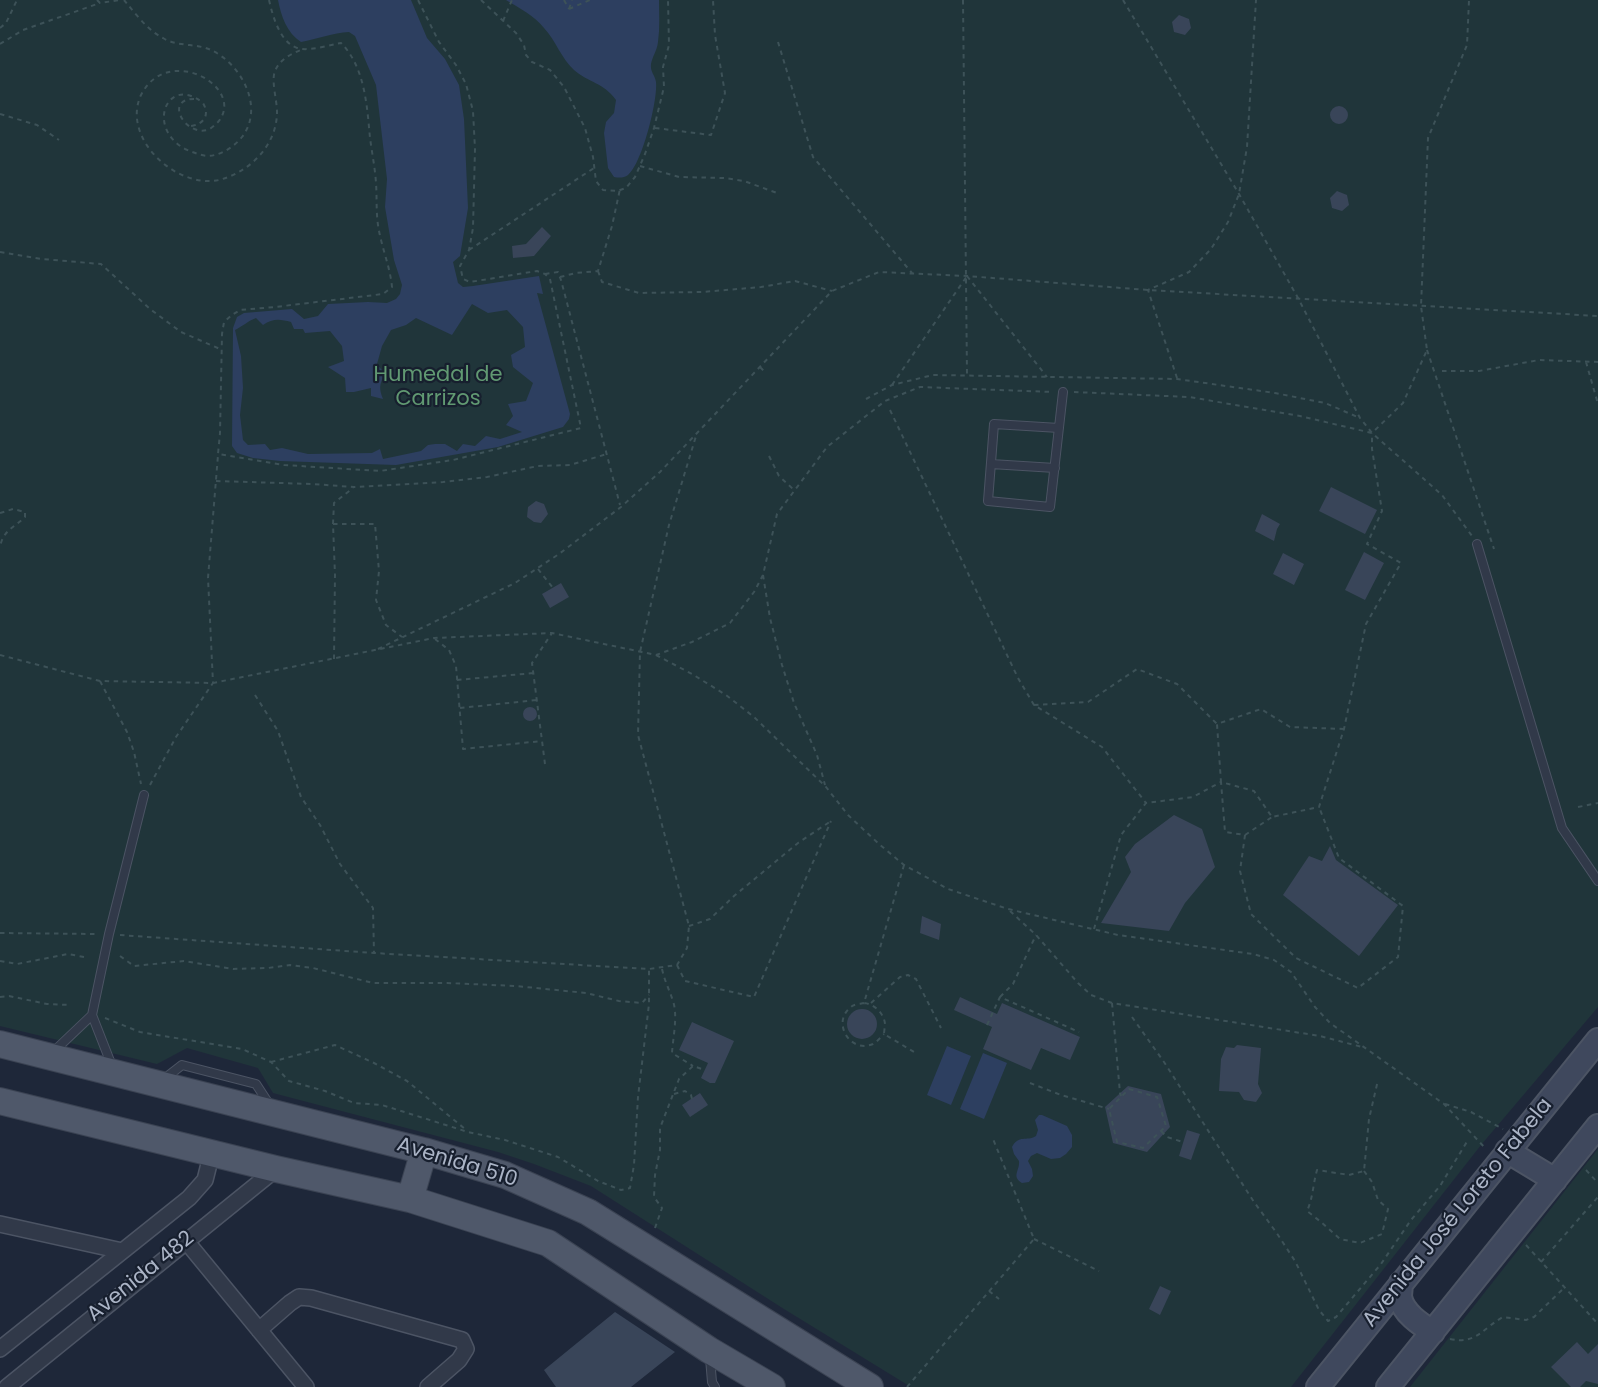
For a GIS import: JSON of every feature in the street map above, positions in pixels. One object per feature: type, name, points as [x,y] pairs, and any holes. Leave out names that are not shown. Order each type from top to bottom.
[{"type":"main road","name":"Avenida José Loreto Fabela","points":[[1318,1387],[1401,1283],[1497,1150],[1598,1040]]},
{"type":"main road","name":"Avenida 510","points":[[0,1044],[424,1151],[505,1175],[588,1212],[870,1387]]},
{"type":"main road","points":[[0,1101],[410,1199],[548,1243],[709,1350],[772,1387]]},
{"type":"main road","points":[[1388,1387],[1598,1126]]},
{"type":"main road","points":[[1497,1150],[1555,1180]]},
{"type":"main road","points":[[410,1199],[424,1151]]},
{"type":"main road","points":[[1401,1283],[1400,1297],[1404,1307],[1422,1326],[1434,1330]]},
{"type":"main road","points":[[1381,1308],[1398,1320],[1409,1333],[1415,1345],[1412,1357]]},
{"type":"street","name":"Avenida 482","points":[[0,1349],[189,1198],[205,1180],[212,1152]]},
{"type":"street","name":"Avenida 482","points":[[9,1386],[276,1168]]},
{"type":"street","points":[[0,1224],[122,1251]]},
{"type":"street","points":[[186,1241],[306,1387]]},
{"type":"street","points":[[260,1330],[299,1297],[311,1298],[462,1340],[466,1349],[459,1360],[428,1387]]},
{"type":"lane","points":[[1059,428],[994,424],[988,501],[1050,507],[1054,468],[1059,428],[1063,392]]},
{"type":"lane","points":[[991,464],[1054,468]]},
{"type":"lane","points":[[1477,544],[1562,828],[1598,881]]},
{"type":"lane","points":[[115,1073],[92,1015],[109,934],[144,795]]},
{"type":"lane","points":[[49,1056],[92,1015]]},
{"type":"lane","points":[[709,1350],[712,1382],[715,1387]]},
{"type":"path","points":[[0,28],[6,23],[16,0]]},
{"type":"path","points":[[0,44],[23,30],[98,1],[120,0]]},
{"type":"path","points":[[124,0],[141,20],[164,39],[173,43],[197,45],[211,50],[224,57],[242,77],[248,90],[251,110],[246,132],[237,143],[223,152],[208,156],[193,153],[181,147],[171,138],[164,125],[163,114],[166,105],[173,98],[182,94],[203,103],[206,115],[201,123],[191,126]]},
{"type":"path","points":[[269,0],[283,38],[292,46],[303,49]]},
{"type":"path","points":[[218,454],[284,465],[380,471],[453,460],[581,428],[550,279],[537,271],[470,282],[463,279],[460,266],[469,250],[473,228],[475,149],[473,111],[466,84],[456,65],[439,42],[418,0]]},
{"type":"path","points":[[481,0],[516,33],[524,45],[526,55],[532,62],[550,70],[564,87],[585,128],[596,181],[603,190],[617,191],[626,188],[635,177],[654,128],[664,87],[663,67],[669,45],[668,1]]},
{"type":"path","points":[[503,21],[512,0]]},
{"type":"path","points":[[564,0],[569,9]]},
{"type":"path","points":[[569,9],[572,0]]},
{"type":"path","points":[[569,9],[590,0]]},
{"type":"path","points":[[654,128],[711,135],[725,93],[715,35],[713,0]]},
{"type":"path","points":[[963,0],[967,375]]},
{"type":"path","points":[[1123,0],[1298,298],[1360,418],[1372,433],[1442,495],[1477,544]]},
{"type":"path","points":[[1148,290],[1189,272],[1211,249],[1228,222],[1239,194],[1247,147],[1256,0]]},
{"type":"path","points":[[1469,0],[1467,45],[1428,138],[1421,306],[1427,350],[1494,549]]},
{"type":"path","points":[[778,42],[813,157],[912,273]]},
{"type":"path","points":[[144,795],[176,737],[213,683],[208,578],[220,433],[224,322],[240,310],[275,308],[383,294],[392,287],[378,223],[376,184],[365,93],[348,50],[341,43],[303,49],[284,58],[274,73],[277,112],[276,127],[270,142],[261,155],[248,167],[232,175],[217,180],[201,180],[183,176],[169,169],[154,156],[144,139],[137,120],[138,102],[153,79],[171,71],[183,71],[197,73],[208,79],[217,88],[223,100],[224,112],[213,127],[199,130],[180,117],[180,109],[184,101],[194,99]]},
{"type":"path","points":[[0,114],[37,125],[59,140]]},
{"type":"path","points":[[640,166],[679,177],[744,180],[777,193]]},
{"type":"path","points":[[469,250],[594,168]]},
{"type":"path","points":[[620,189],[612,226],[598,271],[602,282],[639,293],[702,292],[761,287],[795,281],[832,291]]},
{"type":"path","points":[[0,252],[42,260],[101,264],[150,309],[181,332],[222,349]]},
{"type":"path","points":[[560,277],[598,271]]},
{"type":"path","points":[[545,274],[558,272],[560,277],[621,507]]},
{"type":"path","points":[[372,651],[515,583],[559,554],[621,507],[660,472],[832,291],[879,272],[1598,316]]},
{"type":"path","points":[[967,276],[1047,377]]},
{"type":"path","points":[[892,385],[967,276]]},
{"type":"path","points":[[1148,290],[1178,379]]},
{"type":"path","points":[[1245,835],[1240,871],[1251,914],[1296,958],[1358,988],[1398,957],[1403,906],[1339,858],[1319,807],[1344,729],[1366,624],[1401,562],[1367,544],[1382,511],[1372,448],[1372,433],[1403,403],[1427,350]]},
{"type":"path","points":[[1442,370],[1479,371],[1539,360],[1598,362]]},
{"type":"path","points":[[1586,362],[1598,404]]},
{"type":"path","points":[[760,367],[766,373]]},
{"type":"path","points":[[867,399],[892,385],[933,375],[1178,379],[1275,393],[1325,403],[1360,418]]},
{"type":"path","points":[[656,655],[692,642],[730,623],[764,575],[777,514],[827,447],[885,401],[920,387],[1189,397],[1300,416],[1372,433]]},
{"type":"path","points":[[890,410],[1018,678],[1034,705],[1102,747],[1146,803]]},
{"type":"path","points":[[0,933],[109,934],[374,953],[649,969],[677,965],[687,948],[689,926],[638,735],[640,652],[669,525],[697,433]]},
{"type":"path","points":[[216,481],[312,484],[354,488],[443,482],[487,477],[537,466],[570,465],[607,454]]},
{"type":"path","points":[[769,456],[779,476],[794,490]]},
{"type":"path","points":[[334,659],[334,503],[354,488]]},
{"type":"path","points":[[0,513],[13,509],[25,512],[26,517],[10,528],[3,537],[0,547]]},
{"type":"path","points":[[333,524],[375,524],[379,571],[376,600],[386,625],[402,638]]},
{"type":"path","points":[[538,568],[553,588]]},
{"type":"path","points":[[764,575],[782,664],[794,703],[817,755],[826,787]]},
{"type":"path","points":[[545,764],[532,663],[552,633]]},
{"type":"path","points":[[0,655],[100,681],[213,683],[434,638],[552,633],[656,655],[726,695],[754,717],[826,787],[848,815],[904,865],[948,889],[1008,909],[1118,935],[1253,954],[1274,960],[1291,972],[1330,1023],[1444,1104],[1497,1150]]},
{"type":"path","points":[[434,638],[449,650],[456,666],[463,749],[542,741]]},
{"type":"path","points":[[1034,705],[1088,702],[1137,669],[1178,684],[1217,724],[1225,832],[1245,835],[1272,817],[1319,807]]},
{"type":"path","points":[[457,680],[534,673]]},
{"type":"path","points":[[100,681],[127,732],[144,795]]},
{"type":"path","points":[[255,695],[278,731],[301,797],[320,825],[340,864],[373,908],[374,953]]},
{"type":"path","points":[[459,708],[537,700]]},
{"type":"path","points":[[1217,724],[1261,710],[1290,727],[1344,729]]},
{"type":"path","points":[[1094,930],[1121,835],[1146,803],[1193,797],[1221,782],[1254,791],[1272,817]]},
{"type":"path","points":[[1578,807],[1598,803]]},
{"type":"path","points":[[677,965],[685,981],[754,997],[831,820],[798,843],[710,919],[689,926]]},
{"type":"path","points":[[864,1003],[904,865]]},
{"type":"path","points":[[1008,909],[1036,935],[1091,995],[1112,1004],[1302,1033],[1364,1048]]},
{"type":"path","points":[[987,1025],[1000,997],[1013,984],[1036,935]]},
{"type":"path","points":[[0,962],[17,964],[68,954],[84,957]]},
{"type":"path","points":[[120,956],[134,966],[184,961],[234,969],[291,965],[373,983],[516,986],[586,993],[619,1001],[642,1003],[649,995]]},
{"type":"path","points":[[661,968],[665,984],[674,1002],[672,1053],[693,1066],[705,1070]]},
{"type":"path","points":[[105,1018],[140,1032],[242,1049],[271,1062],[289,1081],[354,1102],[382,1105],[558,1157],[598,1181],[621,1190],[630,1188],[634,1165],[638,1097],[649,995],[649,969]]},
{"type":"path","points":[[870,1003],[880,1012],[885,1024],[884,1034],[874,1044],[861,1046],[849,1040],[842,1029],[843,1016],[851,1006],[870,1003],[900,977],[908,975],[916,979],[941,1028]]},
{"type":"path","points":[[0,997],[9,996],[47,1004],[70,1005]]},
{"type":"path","points":[[1000,997],[1079,1032]]},
{"type":"path","points":[[1112,1004],[1122,1096]]},
{"type":"path","points":[[1132,1017],[1295,1261],[1319,1310],[1328,1321],[1336,1317],[1381,1264],[1411,1220],[1440,1186],[1468,1140]]},
{"type":"path","points":[[884,1034],[914,1052]]},
{"type":"path","points":[[271,1062],[335,1045],[406,1081],[468,1132]]},
{"type":"path","points":[[655,1228],[662,1208],[654,1197],[660,1150],[660,1128],[679,1079],[693,1066]]},
{"type":"path","points":[[1364,1171],[1350,1175],[1317,1170],[1307,1211],[1340,1239],[1360,1243],[1382,1234],[1388,1209],[1378,1200],[1372,1182],[1364,1171],[1369,1119],[1378,1080]]},
{"type":"path","points":[[1030,1083],[1109,1109]]},
{"type":"path","points":[[1129,1089],[1157,1097],[1166,1126],[1143,1148],[1117,1142],[1109,1109],[1129,1089]]},
{"type":"path","points":[[674,1094],[685,1091],[691,1095],[692,1099]]},
{"type":"path","points":[[1444,1104],[1471,1112],[1503,1129]]},
{"type":"path","points":[[1161,1131],[1167,1137],[1183,1142]]},
{"type":"path","points":[[993,1139],[1034,1239],[1099,1271]]},
{"type":"path","points":[[1541,1262],[1598,1197]]},
{"type":"path","points":[[1514,1232],[1598,1324]]},
{"type":"path","points":[[907,1387],[1034,1239]]},
{"type":"path","points":[[1434,1330],[1451,1340],[1473,1338],[1503,1317],[1526,1320],[1534,1317],[1565,1287]]},
{"type":"path","points":[[989,1291],[999,1299]]},
{"type":"green space","name":"Humedal de Carrizos","points":[[0,0],[1598,0],[1598,1007],[1481,1145],[1291,1387],[911,1387],[591,1186],[498,1152],[273,1093],[258,1068],[187,1048],[157,1064],[0,1026]]},
{"type":"green space","points":[[1598,1149],[1598,1387],[1410,1387]]},
{"type":"water","points":[[278,0],[411,0],[427,38],[445,59],[459,85],[464,119],[468,208],[460,256],[453,262],[458,283],[463,287],[539,276],[543,294],[537,293],[570,414],[563,427],[498,447],[396,465],[253,458],[237,453],[232,446],[233,328],[237,317],[244,313],[292,309],[304,319],[318,316],[328,304],[387,303],[396,299],[402,285],[394,260],[385,207],[387,179],[376,85],[355,36],[349,32],[301,42],[288,29]],"holes":[[[472,304],[488,313],[507,310],[523,327],[525,347],[511,355],[513,367],[533,383],[526,401],[508,404],[513,416],[506,425],[522,432],[500,439],[486,436],[475,446],[463,444],[457,451],[445,444],[435,444],[428,445],[421,451],[383,459],[380,449],[372,453],[308,454],[282,448],[270,450],[265,444],[248,445],[243,440],[240,415],[243,388],[241,356],[235,330],[250,321],[256,318],[263,325],[273,320],[287,321],[291,322],[294,329],[303,329],[305,333],[330,331],[342,346],[344,361],[328,367],[345,378],[346,392],[371,388],[371,396],[383,399],[380,386],[385,374],[377,364],[382,346],[391,330],[406,325],[416,318],[452,335]]]},
{"type":"water","points":[[506,0],[659,0],[658,42],[651,64],[656,82],[654,103],[644,145],[628,175],[621,178],[614,177],[608,168],[604,133],[606,122],[614,113],[616,100],[601,86],[574,70],[540,24],[527,12]]},
{"type":"water","points":[[947,1046],[971,1056],[951,1105],[927,1095]]},
{"type":"water","points":[[983,1053],[1007,1063],[984,1119],[960,1109]]},
{"type":"water","points":[[1039,1115],[1067,1126],[1072,1135],[1072,1147],[1060,1158],[1051,1159],[1037,1153],[1031,1156],[1028,1161],[1033,1176],[1029,1182],[1022,1183],[1017,1178],[1019,1161],[1012,1147],[1020,1139],[1036,1136],[1038,1130],[1035,1120]]},
{"type":"building","points":[[1179,15],[1189,19],[1191,28],[1185,35],[1174,32],[1172,22]]},
{"type":"building","points":[[1339,106],[1345,109],[1348,115],[1345,121],[1339,124],[1333,121],[1330,115],[1333,109]]},
{"type":"building","points":[[1337,191],[1347,195],[1349,205],[1342,211],[1332,208],[1330,198]]},
{"type":"building","points":[[542,227],[551,236],[534,256],[513,258],[512,246],[526,244]]},
{"type":"building","points":[[1331,487],[1377,510],[1365,534],[1319,511]]},
{"type":"building","points":[[536,501],[544,504],[548,514],[541,523],[534,522],[527,517],[528,507]]},
{"type":"building","points":[[1262,514],[1280,524],[1274,541],[1255,531]]},
{"type":"building","points":[[1364,552],[1384,563],[1365,600],[1345,590]]},
{"type":"building","points":[[1283,553],[1304,564],[1294,585],[1273,574]]},
{"type":"building","points":[[561,583],[569,597],[550,608],[542,594]]},
{"type":"building","points":[[527,707],[533,707],[537,714],[533,721],[527,721],[523,717],[523,711]]},
{"type":"building","points":[[1174,815],[1202,829],[1215,867],[1185,903],[1169,931],[1101,923],[1131,872],[1125,857],[1135,844]]},
{"type":"building","points":[[1330,846],[1336,860],[1398,905],[1359,956],[1283,895],[1309,856],[1322,861]]},
{"type":"building","points":[[922,916],[941,924],[939,940],[920,933]]},
{"type":"building","points":[[960,997],[997,1014],[1002,1003],[1080,1037],[1070,1060],[1041,1048],[1031,1070],[983,1049],[992,1027],[954,1010]]},
{"type":"building","points":[[862,1009],[873,1013],[877,1024],[873,1035],[862,1039],[851,1035],[847,1024],[851,1013]]},
{"type":"building","points":[[692,1022],[734,1041],[715,1083],[701,1078],[708,1063],[679,1050]]},
{"type":"building","points":[[1237,1045],[1261,1048],[1258,1084],[1262,1093],[1256,1102],[1244,1100],[1239,1092],[1219,1091],[1221,1059],[1226,1047],[1234,1048]]},
{"type":"building","points":[[1128,1086],[1161,1094],[1170,1127],[1147,1152],[1113,1143],[1105,1107]]},
{"type":"building","points":[[700,1093],[708,1105],[690,1117],[682,1105]]},
{"type":"building","points":[[1187,1130],[1200,1134],[1191,1160],[1179,1156]]},
{"type":"building","points":[[1160,1286],[1171,1291],[1160,1315],[1149,1309]]},
{"type":"building","points":[[615,1312],[675,1352],[631,1387],[556,1387],[544,1370]]},
{"type":"building","points":[[1577,1342],[1588,1354],[1598,1344],[1598,1384],[1586,1381],[1580,1387],[1571,1387],[1551,1367]]}]
